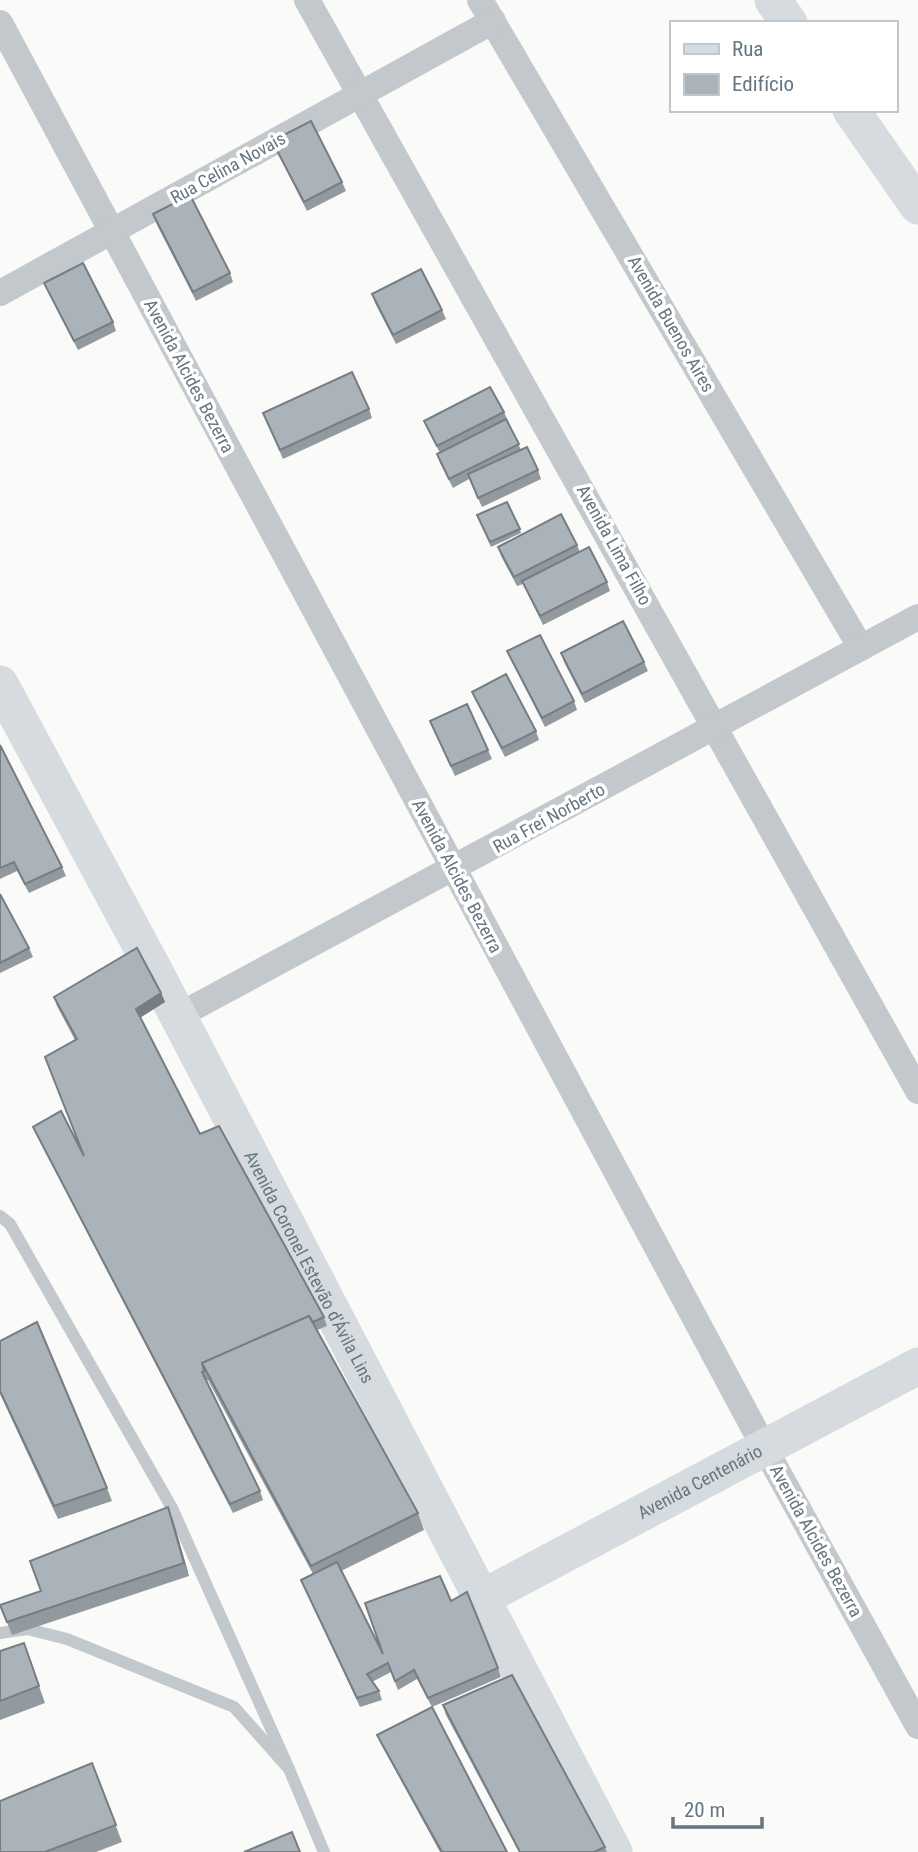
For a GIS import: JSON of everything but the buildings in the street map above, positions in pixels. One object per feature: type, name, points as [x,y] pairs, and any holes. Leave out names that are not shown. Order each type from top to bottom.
[{"type":"street","name":"Avenida Lima Filho","points":[[307,0],[918,1091]]},
{"type":"street","points":[[773,0],[788,21]]},
{"type":"street","name":"Rua Celina Novais","points":[[0,293],[361,94],[487,10]]},
{"type":"street","name":"Avenida Buenos Aires","points":[[487,10],[861,648]]},
{"type":"street","name":"Avenida Alcides Bezerra","points":[[0,23],[764,1447],[918,1726]]},
{"type":"street","points":[[852,112],[918,206]]},
{"type":"street","name":"Rua Frei Norberto","points":[[178,1016],[454,870],[918,617]]},
{"type":"street","name":"Avenida Coronel Estevão d'Ávila Lins","points":[[0,684],[178,1016],[614,1852]]},
{"type":"street","name":"Avenida Centenário","points":[[481,1598],[918,1366]]},
{"type":"lane","points":[[0,1216],[10,1224],[172,1508],[324,1852]]},
{"type":"lane","points":[[0,1633],[27,1629],[66,1639],[234,1707],[289,1769]]}]
